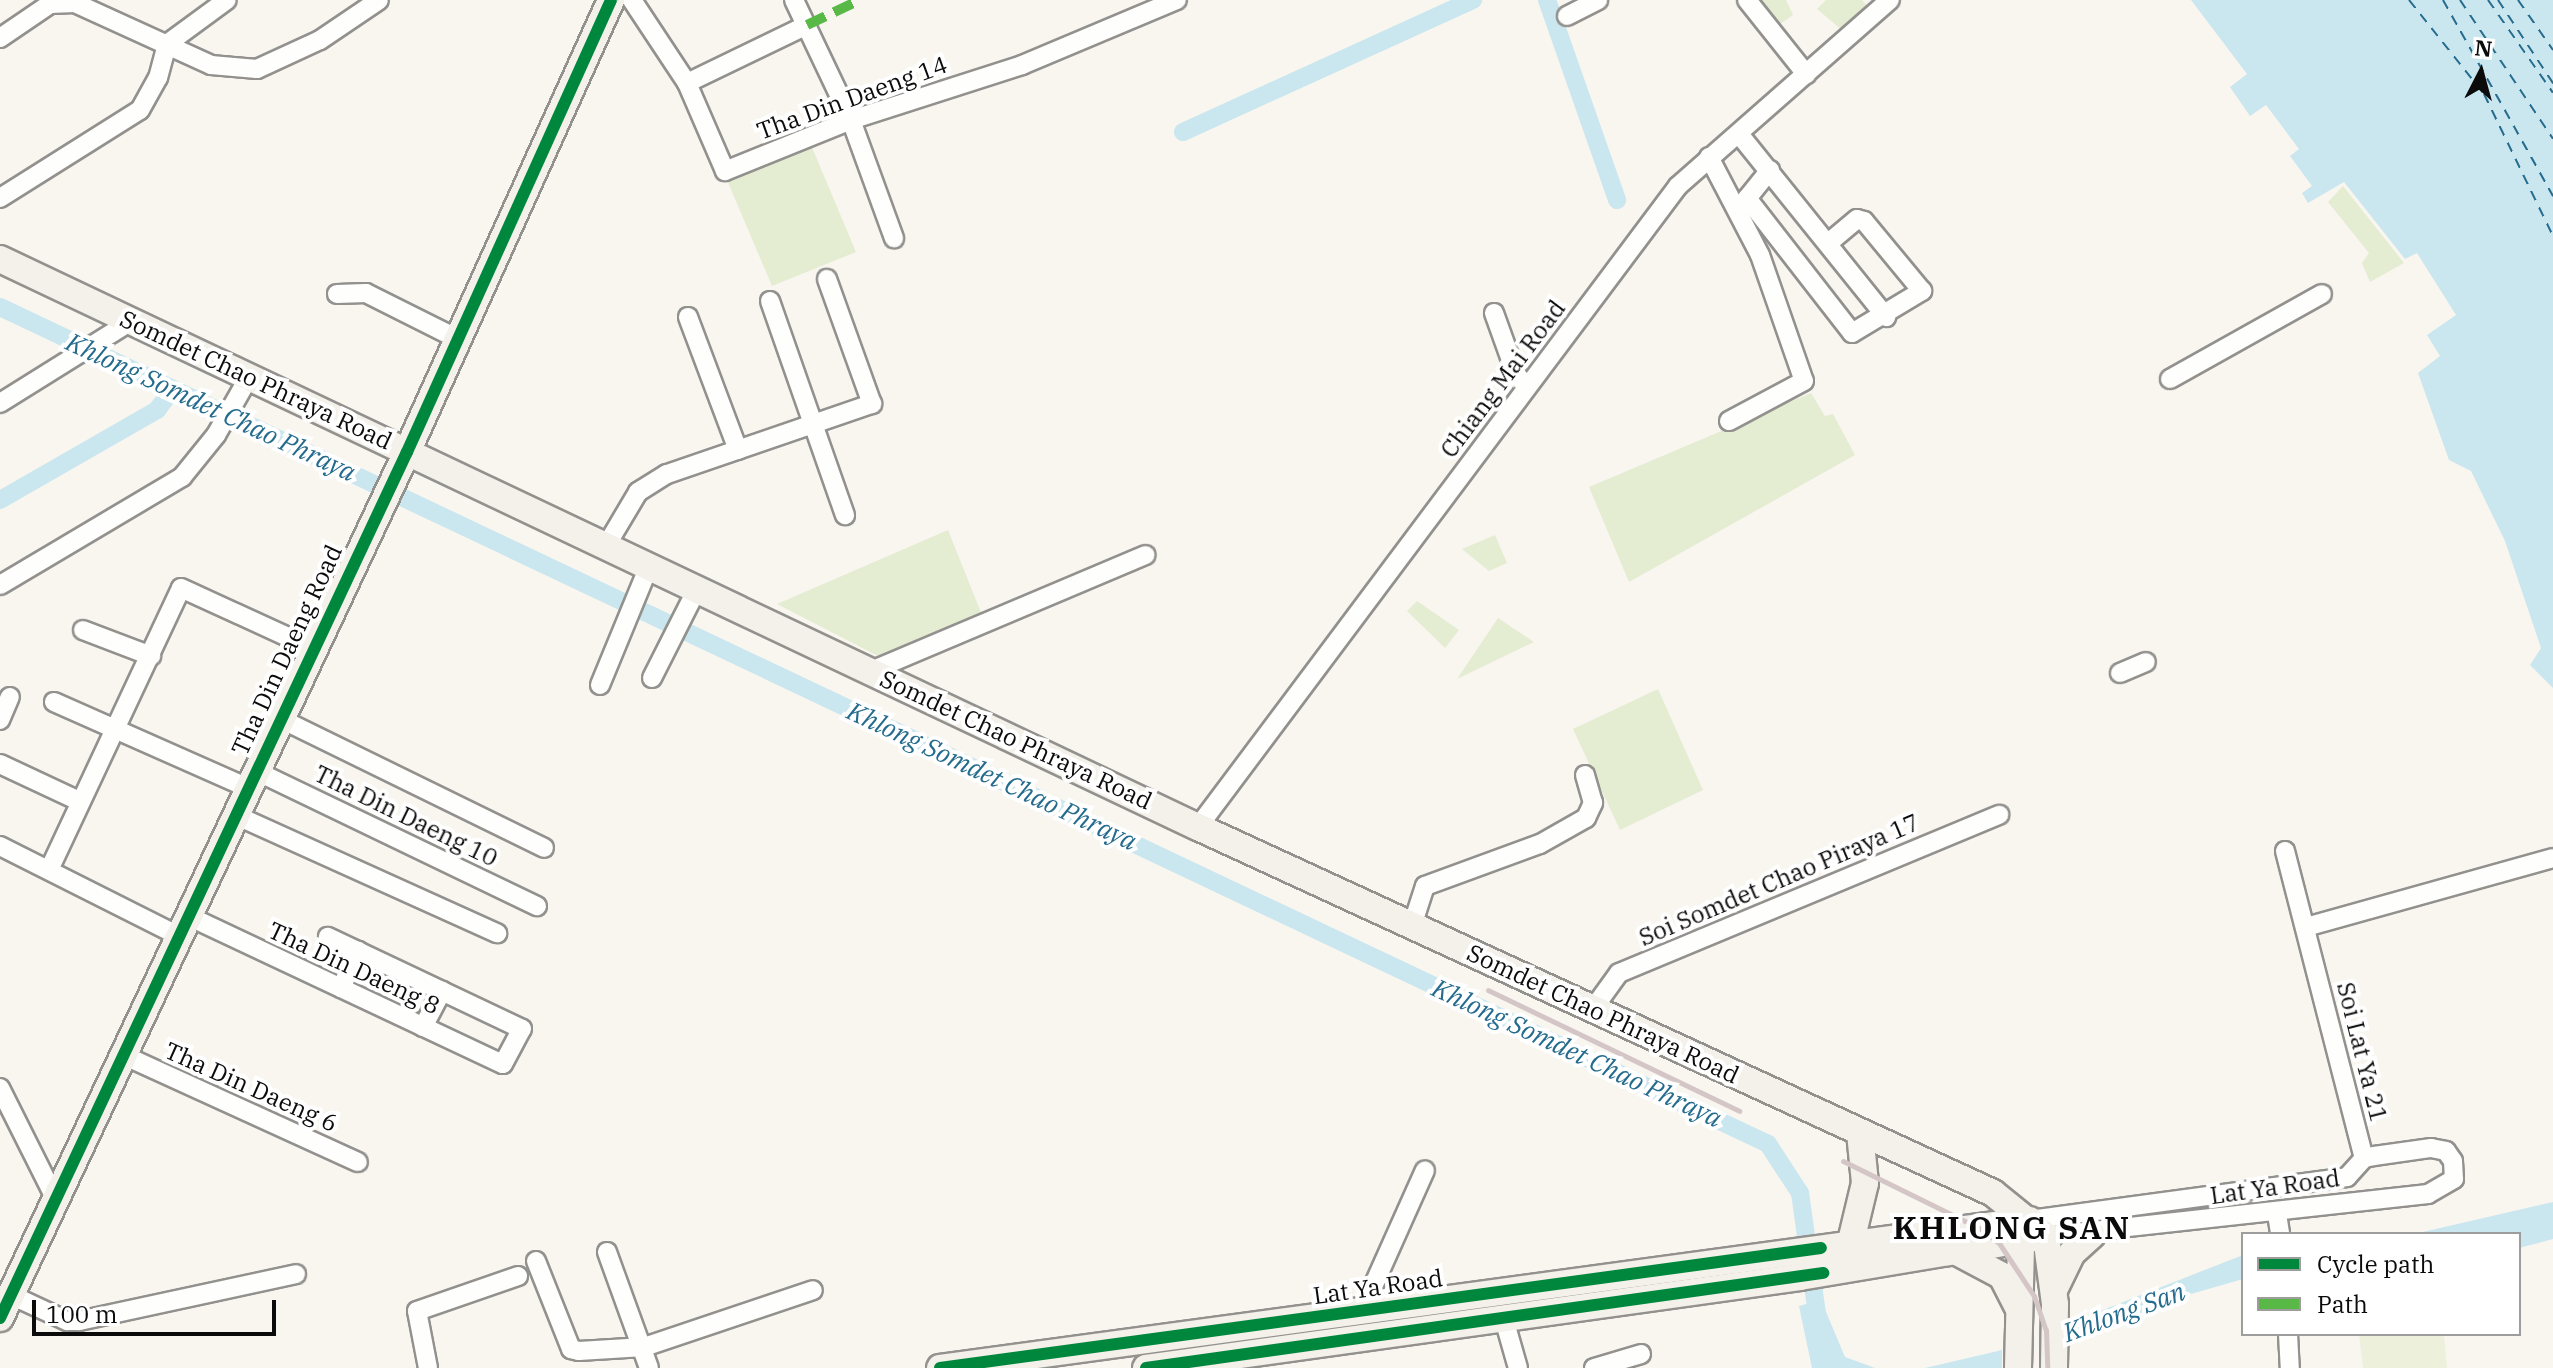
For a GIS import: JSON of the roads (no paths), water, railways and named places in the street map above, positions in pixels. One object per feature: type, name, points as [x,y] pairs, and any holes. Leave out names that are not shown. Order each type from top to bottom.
[{"type":"main road","name":"Tha Din Daeng Road","points":[[5,1307],[233,814],[402,462],[611,0]]},
{"type":"main road","name":"Somdet Chao Phraya Road","points":[[0,259],[131,321],[243,386],[402,462],[606,546],[1198,827],[1993,1193],[2033,1233]]},
{"type":"main road","points":[[1817,1264],[1851,1244],[1865,1183],[1860,1133]]},
{"type":"main road","points":[[2033,1233],[2054,1298],[2054,1368]]},
{"type":"main road","points":[[2018,1368],[2019,1317],[2033,1233]]},
{"type":"main road","name":"Lat Ya Road","points":[[1851,1244],[2033,1233]]},
{"type":"main road","name":"Lat Ya Road","points":[[940,1368],[1362,1311],[1817,1264],[1959,1253],[2033,1233]]},
{"type":"main road","points":[[2054,1298],[2072,1253],[2092,1235]]},
{"type":"main road","points":[[1959,1253],[2007,1281],[2019,1317]]},
{"type":"main road","name":"Lat Ya Road","points":[[1150,1367],[1504,1319],[1817,1264]]},
{"type":"main road","points":[[1150,1367],[1151,1340]]},
{"type":"street","points":[[0,198],[140,110],[158,78],[167,44],[227,0]]},
{"type":"street","points":[[0,38],[49,2],[75,3],[211,65],[257,69],[320,40],[379,0]]},
{"type":"street","name":"Tha Din Daeng 14","points":[[632,0],[687,83],[725,171],[851,120],[1022,65],[1177,0]]},
{"type":"street","points":[[794,0],[851,120],[894,238]]},
{"type":"street","points":[[1567,16],[1598,0]]},
{"type":"street","points":[[1747,0],[1806,74]]},
{"type":"street","name":"Chiang Mai Road","points":[[1198,827],[1678,186],[1890,0]]},
{"type":"street","points":[[687,83],[807,25]]},
{"type":"street","points":[[1739,134],[1830,242],[1886,317]]},
{"type":"street","points":[[1709,157],[1760,255],[1804,381],[1729,421]]},
{"type":"street","points":[[1770,170],[1747,198],[1847,328],[1858,333],[1922,291],[1864,221],[1857,219],[1830,242]]},
{"type":"street","points":[[606,546],[638,492],[667,474],[872,404],[827,279]]},
{"type":"street","points":[[337,294],[366,293],[458,339]]},
{"type":"street","points":[[2170,379],[2322,294]]},
{"type":"street","points":[[770,301],[845,515]]},
{"type":"street","points":[[1494,313],[1516,374],[1526,386]]},
{"type":"street","points":[[688,317],[738,450]]},
{"type":"street","points":[[0,403],[107,341],[131,321]]},
{"type":"street","points":[[0,585],[182,477],[224,422],[243,386]]},
{"type":"street","points":[[871,671],[1145,555]]},
{"type":"street","points":[[600,685],[649,566]]},
{"type":"street","points":[[49,870],[181,588],[312,648]]},
{"type":"street","points":[[652,678],[697,589]]},
{"type":"street","points":[[83,630],[151,656]]},
{"type":"street","points":[[2120,673],[2146,662]]},
{"type":"street","points":[[0,720],[10,697]]},
{"type":"street","name":"Tha Din Daeng 10","points":[[54,702],[116,729],[250,778],[537,906]]},
{"type":"street","points":[[279,718],[544,848]]},
{"type":"street","points":[[0,764],[81,802]]},
{"type":"street","points":[[1412,926],[1425,886],[1540,844],[1586,818],[1593,803],[1585,775]]},
{"type":"street","points":[[233,814],[497,933]]},
{"type":"street","name":"Soi Somdet Chao Piraya 17","points":[[1593,1009],[1619,973],[1999,815]]},
{"type":"street","name":"Tha Din Daeng 8","points":[[0,846],[181,925],[341,988],[503,1064],[522,1029],[442,991]]},
{"type":"street","name":"Soi Lat Ya 21","points":[[2285,851],[2364,1158]]},
{"type":"street","points":[[2306,927],[2553,858]]},
{"type":"street","points":[[328,937],[442,991],[423,1027]]},
{"type":"street","points":[[341,988],[358,951]]},
{"type":"street","name":"Tha Din Daeng 6","points":[[123,1055],[358,1162]]},
{"type":"street","points":[[0,1088],[56,1200]]},
{"type":"street","name":"Lat Ya Road","points":[[2431,1148],[2446,1151],[2453,1161],[2454,1179],[2428,1194],[2092,1235],[2033,1233],[2347,1177],[2364,1158],[2431,1148]]},
{"type":"street","points":[[1362,1311],[1425,1170]]},
{"type":"street","points":[[2277,1214],[2280,1232]]},
{"type":"street","points":[[607,1252],[644,1347],[649,1368]]},
{"type":"street","points":[[536,1261],[571,1349],[644,1347],[813,1290]]},
{"type":"street","points":[[5,1307],[79,1321],[296,1274]]},
{"type":"street","points":[[428,1368],[417,1311],[518,1276]]},
{"type":"street","points":[[1504,1319],[1518,1368]]},
{"type":"street","points":[[2288,1336],[2290,1368]]},
{"type":"street","points":[[1594,1368],[1641,1354]]},
{"type":"water","points":[[2191,0],[2553,0],[2553,688],[2530,665],[2541,648],[2505,541],[2471,471],[2449,460],[2418,373],[2440,356],[2427,335],[2456,315],[2417,253],[2405,259],[2344,182],[2308,203],[2302,193],[2312,186],[2290,156],[2299,149],[2266,105],[2250,116],[2230,87],[2247,74]]},
{"type":"water","points":[[2553,1202],[2553,1239],[2521,1247],[2521,1232],[2423,1232]]},
{"type":"water","name":"Khlong San","points":[[2241,1256],[2241,1280],[2170,1300],[2018,1368],[1925,1368],[1998,1351]]},
{"type":"water","points":[[1821,1300],[1845,1357],[1875,1368],[1812,1368],[1799,1306]]},
{"type":"waterway","points":[[1183,132],[1473,0]]},
{"type":"waterway","points":[[1547,0],[1617,200]]},
{"type":"waterway","name":"Khlong Somdet Chao Phraya","points":[[0,307],[1768,1144],[1800,1193],[1820,1335],[1834,1368]]},
{"type":"waterway","points":[[0,500],[157,410],[173,389]]},
{"type":"railway","points":[[1488,990],[1739,1111]]},
{"type":"railway","points":[[1843,1161],[1981,1229],[1999,1243],[2034,1296],[2046,1330],[2047,1368]]},
{"type":"district","name":"KHLONG SAN","points":[[2012,1227]]}]
